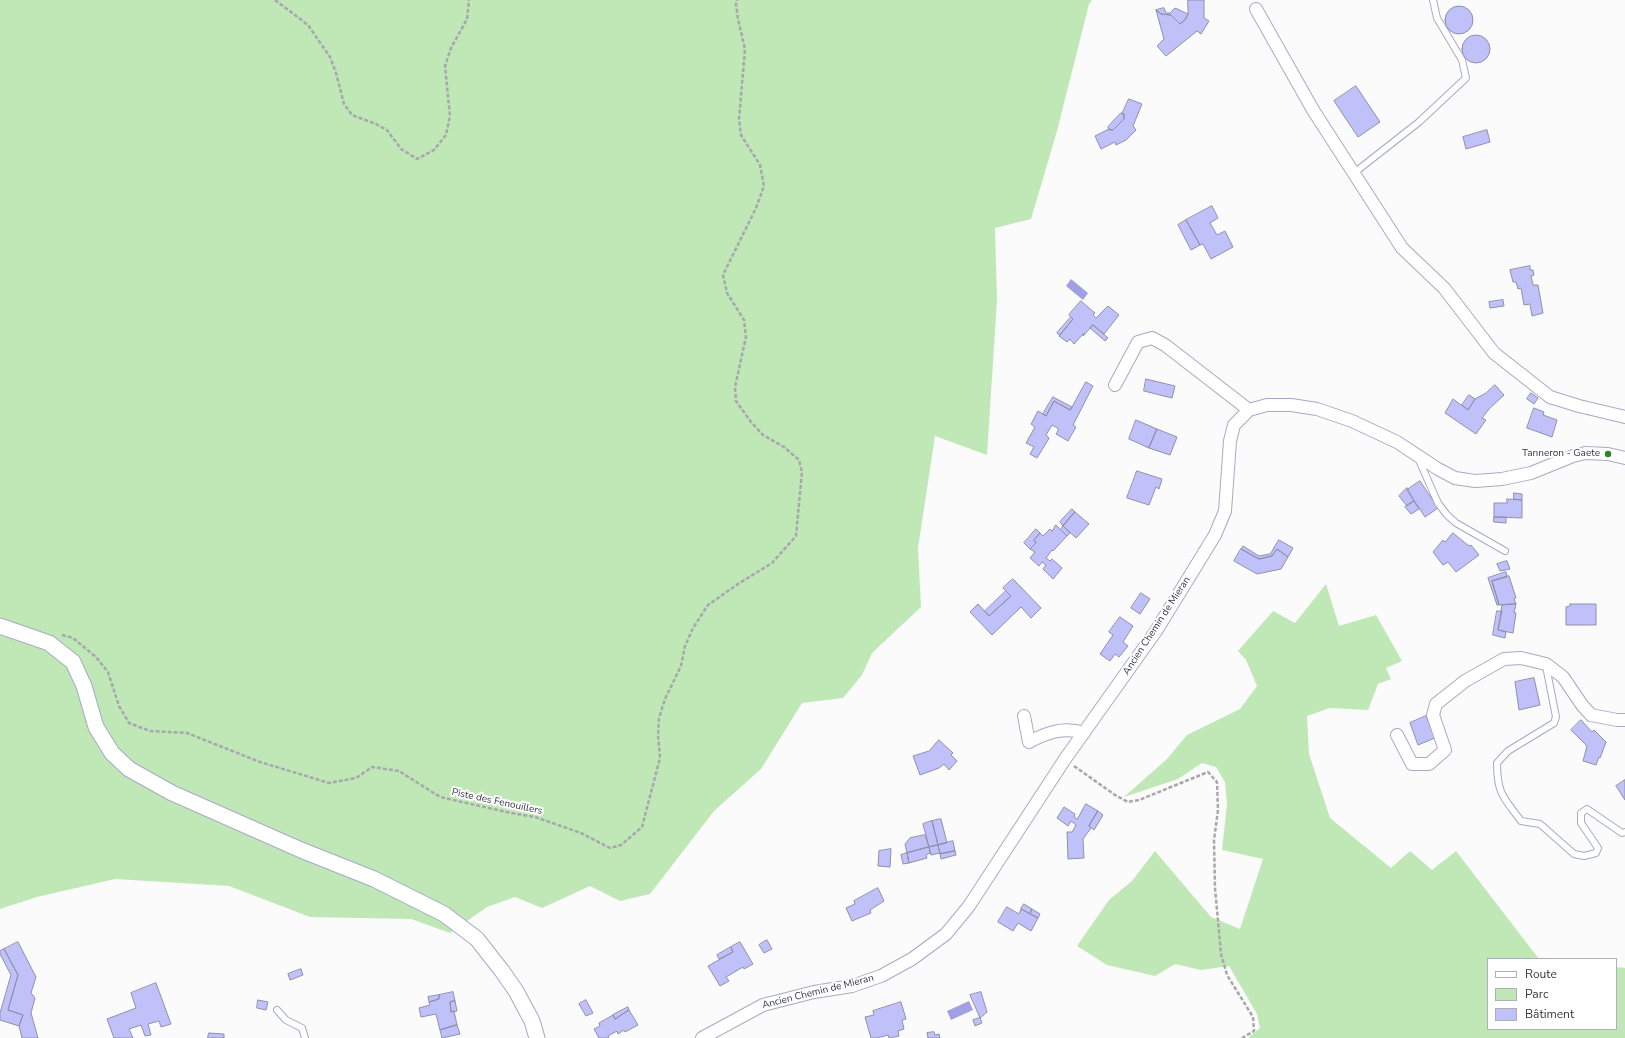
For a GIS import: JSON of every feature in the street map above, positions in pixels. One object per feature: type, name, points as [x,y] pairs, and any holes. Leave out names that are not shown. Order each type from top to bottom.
[{"type":"street","points":[[1256,10],[1313,110],[1402,248],[1444,288],[1494,352],[1550,397],[1579,406],[1625,417]]},
{"type":"street","points":[[1115,385],[1138,342],[1152,338],[1165,345],[1249,410],[1267,405],[1291,404],[1317,409],[1352,421],[1397,442],[1438,469],[1455,478],[1475,481],[1502,479],[1531,473],[1573,456],[1585,453],[1608,454],[1625,458]]},
{"type":"street","name":"Ancien Chemin de Mieran","points":[[702,1038],[763,1005],[814,992],[852,986],[881,976],[912,959],[946,934],[969,906],[1065,759],[1156,631],[1215,535],[1225,511],[1230,441],[1234,425],[1249,410]]},
{"type":"street","points":[[0,626],[49,643],[73,662],[84,686],[96,727],[112,753],[129,769],[172,793],[301,850],[374,879],[444,914],[477,939],[516,991],[532,1021],[536,1038]]},
{"type":"street","points":[[1397,735],[1412,764],[1429,764],[1445,750],[1433,715],[1436,704],[1465,681],[1504,660],[1521,658],[1546,664],[1563,677],[1582,705],[1592,715],[1625,720]]},
{"type":"street","points":[[1024,716],[1029,742],[1047,732],[1075,730],[1084,733]]},
{"type":"lane","points":[[1354,173],[1419,122],[1466,78],[1462,60],[1437,18],[1433,0]]},
{"type":"lane","points":[[1418,456],[1418,460],[1438,503],[1447,515],[1456,523],[1505,551]]},
{"type":"lane","points":[[1546,664],[1556,717],[1554,724],[1508,751],[1497,763],[1497,779],[1501,796],[1521,820],[1540,824],[1574,854],[1584,856],[1596,854],[1598,848],[1581,823],[1581,813],[1587,809],[1622,833],[1625,832]]},
{"type":"lane","points":[[277,1010],[286,1020],[302,1028],[305,1038]]},
{"type":"path","points":[[275,0],[308,25],[330,57],[344,104],[352,115],[387,130],[401,149],[417,159],[434,150],[446,135],[450,116],[445,66],[451,48],[467,19],[469,0]]},
{"type":"path","name":"Piste des Fenouillers","points":[[49,643],[62,634],[73,638],[96,657],[108,672],[119,706],[129,723],[150,731],[187,733],[260,762],[329,783],[356,778],[372,767],[399,771],[440,797],[511,813],[535,816],[581,833],[610,848],[621,845],[642,827],[660,758],[658,736],[659,718],[681,666],[685,646],[693,628],[708,605],[772,563],[796,536],[802,472],[799,460],[784,447],[763,435],[751,422],[736,401],[735,387],[746,337],[744,320],[728,293],[723,275],[756,208],[764,186],[760,165],[741,135],[739,119],[745,50],[738,19],[736,4],[737,0]]},
{"type":"path","points":[[1065,759],[1114,795],[1128,802],[1139,800],[1208,772],[1217,782],[1218,810],[1214,840],[1221,954],[1227,975],[1253,1017],[1254,1031],[1242,1038]]},
{"type":"green space","points":[[0,0],[1092,0],[1089,4],[1057,131],[1031,219],[995,228],[997,300],[987,455],[935,436],[918,548],[921,607],[872,653],[862,675],[843,698],[802,703],[761,769],[714,811],[650,894],[620,901],[590,886],[542,908],[515,897],[487,907],[450,933],[411,919],[310,917],[229,886],[115,879],[37,897],[0,909]]},
{"type":"green space","points":[[1326,584],[1339,626],[1376,615],[1402,661],[1386,668],[1391,679],[1378,684],[1368,710],[1330,708],[1307,716],[1309,754],[1330,818],[1391,868],[1410,851],[1432,870],[1456,851],[1538,958],[1487,958],[1487,1030],[1617,1030],[1617,967],[1625,968],[1625,1038],[1248,1038],[1260,1028],[1257,1014],[1229,966],[1201,970],[1175,964],[1155,976],[1107,965],[1077,946],[1109,900],[1132,881],[1155,851],[1211,917],[1240,929],[1263,859],[1222,850],[1227,804],[1225,782],[1216,767],[1202,763],[1178,779],[1124,797],[1167,759],[1187,735],[1240,709],[1257,686],[1246,660],[1238,651],[1273,611],[1295,623]]},
{"type":"water","points":[[1071,279],[1088,293],[1083,300],[1066,286]]},
{"type":"water","points":[[969,1001],[973,1010],[951,1020],[947,1011]]},
{"type":"building","points":[[1188,0],[1204,0],[1204,18],[1209,21],[1201,34],[1197,31],[1166,56],[1157,46],[1164,39],[1156,10],[1161,14],[1171,15],[1180,24],[1185,20],[1188,14]]},
{"type":"building","points":[[1459,6],[1469,10],[1473,20],[1469,30],[1459,34],[1449,30],[1445,20],[1449,10]]},
{"type":"building","points":[[1164,8],[1166,13],[1170,13],[1175,8],[1188,14],[1185,20],[1180,24],[1171,15],[1161,14],[1156,10]]},
{"type":"building","points":[[1476,35],[1486,39],[1490,49],[1486,59],[1476,63],[1466,59],[1462,49],[1466,39]]},
{"type":"building","points":[[1356,86],[1380,122],[1358,137],[1334,101]]},
{"type":"building","points":[[1129,99],[1142,104],[1133,126],[1136,130],[1126,140],[1116,145],[1115,142],[1101,149],[1095,136],[1109,129],[1113,130],[1124,119],[1124,114],[1122,114]]},
{"type":"building","points":[[1121,113],[1124,114],[1124,119],[1113,130],[1109,130],[1108,127]]},
{"type":"building","points":[[1487,130],[1490,142],[1466,149],[1463,137]]},
{"type":"building","points":[[1212,206],[1218,218],[1210,223],[1217,235],[1225,231],[1233,247],[1211,259],[1203,244],[1200,245],[1186,220]]},
{"type":"building","points":[[1186,220],[1200,245],[1191,250],[1178,225]]},
{"type":"building","points":[[1530,266],[1530,270],[1533,270],[1534,275],[1531,276],[1533,285],[1538,285],[1543,313],[1532,316],[1530,304],[1524,305],[1521,288],[1518,289],[1516,282],[1513,282],[1510,270]]},
{"type":"building","points":[[1503,300],[1504,306],[1490,308],[1489,302]]},
{"type":"building","points":[[1081,301],[1095,313],[1093,315],[1096,318],[1108,306],[1119,315],[1104,334],[1093,325],[1074,344],[1070,339],[1067,342],[1059,336],[1073,319],[1069,315]]},
{"type":"building","points":[[1071,317],[1073,319],[1060,335],[1057,333]]},
{"type":"building","points":[[1093,325],[1108,338],[1105,341],[1090,328]]},
{"type":"building","points":[[1146,379],[1175,386],[1172,398],[1144,391]]},
{"type":"building","points":[[1086,382],[1093,386],[1073,425],[1076,427],[1068,441],[1056,434],[1059,429],[1052,425],[1046,435],[1049,438],[1037,458],[1030,454],[1034,447],[1026,443],[1035,427],[1031,424],[1038,411],[1046,416],[1054,401],[1070,410]]},
{"type":"building","points":[[1495,385],[1504,395],[1482,418],[1486,420],[1476,434],[1445,413],[1453,399],[1468,410],[1475,399],[1486,393]]},
{"type":"building","points":[[1531,393],[1538,398],[1534,404],[1527,399]]},
{"type":"building","points":[[1469,395],[1475,399],[1468,410],[1462,405]]},
{"type":"building","points":[[1053,397],[1072,407],[1070,410],[1054,401],[1046,416],[1043,414]]},
{"type":"building","points":[[1534,408],[1544,412],[1543,415],[1557,420],[1552,437],[1527,428]]},
{"type":"building","points":[[1136,420],[1157,429],[1149,448],[1129,439]]},
{"type":"building","points":[[1157,429],[1177,437],[1170,455],[1149,448]]},
{"type":"building","points":[[1137,471],[1162,479],[1159,489],[1156,487],[1149,505],[1127,498]]},
{"type":"building","points":[[1420,481],[1438,508],[1425,517],[1407,490]]},
{"type":"building","points":[[1407,488],[1414,501],[1407,506],[1399,496]]},
{"type":"building","points":[[1514,493],[1522,494],[1522,500],[1514,499]]},
{"type":"building","points":[[1507,499],[1522,500],[1522,518],[1494,517],[1494,503],[1507,503]]},
{"type":"building","points":[[1414,501],[1419,509],[1411,514],[1405,507]]},
{"type":"building","points":[[1072,509],[1075,512],[1063,526],[1060,522]]},
{"type":"building","points":[[1075,512],[1089,524],[1076,538],[1063,526]]},
{"type":"building","points":[[1494,517],[1506,517],[1506,523],[1494,522]]},
{"type":"building","points":[[1056,525],[1067,536],[1046,558],[1050,561],[1052,559],[1062,568],[1053,579],[1043,569],[1046,565],[1042,562],[1039,566],[1030,558],[1035,552],[1030,549],[1036,543],[1034,540],[1040,533],[1043,536],[1050,529],[1052,531]]},
{"type":"building","points":[[1063,526],[1070,533],[1067,536],[1061,530]]},
{"type":"building","points":[[1036,529],[1040,533],[1034,540],[1036,543],[1030,549],[1024,543]]},
{"type":"building","points":[[1453,533],[1469,546],[1471,545],[1479,555],[1456,572],[1448,562],[1443,565],[1433,552],[1443,540],[1445,542]]},
{"type":"building","points":[[1279,540],[1293,548],[1288,557],[1277,549],[1272,556],[1259,559],[1241,549],[1243,546],[1259,556],[1270,554]]},
{"type":"building","points":[[1241,549],[1259,559],[1272,556],[1277,549],[1288,557],[1281,569],[1257,574],[1234,561]]},
{"type":"building","points":[[1507,561],[1510,569],[1500,571],[1497,564]]},
{"type":"building","points":[[1506,572],[1507,577],[1492,581],[1499,605],[1497,605],[1488,578]]},
{"type":"building","points":[[1509,576],[1516,598],[1514,599],[1516,604],[1499,605],[1492,581]]},
{"type":"building","points":[[1013,579],[1041,608],[1031,618],[1021,607],[992,635],[970,612],[978,604],[989,616],[1011,596],[1003,588]]},
{"type":"building","points":[[1006,591],[1011,596],[989,616],[985,611]]},
{"type":"building","points":[[1141,593],[1150,599],[1140,614],[1131,608]]},
{"type":"building","points":[[1516,604],[1513,633],[1498,630],[1502,605]]},
{"type":"building","points":[[1570,604],[1596,604],[1596,625],[1566,625],[1566,607],[1570,606]]},
{"type":"building","points":[[1497,611],[1502,611],[1498,630],[1506,632],[1505,638],[1493,635]]},
{"type":"building","points":[[1120,617],[1133,626],[1123,642],[1128,646],[1119,657],[1115,654],[1110,661],[1100,654],[1113,635],[1109,632]]},
{"type":"building","points":[[1534,678],[1540,705],[1519,710],[1515,682]]},
{"type":"building","points":[[1426,716],[1435,738],[1418,745],[1410,723]]},
{"type":"building","points":[[1581,720],[1592,732],[1594,730],[1606,742],[1596,765],[1583,761],[1587,746],[1571,730]]},
{"type":"building","points":[[939,740],[953,753],[951,755],[957,761],[949,770],[944,764],[939,768],[920,775],[913,756],[929,751]]},
{"type":"building","points":[[1625,780],[1625,800],[1616,786]]},
{"type":"building","points":[[1086,804],[1098,811],[1089,826],[1091,828],[1083,839],[1084,858],[1068,859],[1067,832],[1072,832],[1076,825],[1071,821],[1068,826],[1057,818],[1064,807],[1075,814],[1074,817],[1077,819]]},
{"type":"building","points":[[1098,811],[1103,815],[1094,830],[1089,826]]},
{"type":"building","points":[[941,819],[947,843],[938,845],[932,821]]},
{"type":"building","points":[[932,821],[938,845],[929,847],[923,824]]},
{"type":"building","points":[[925,835],[929,847],[907,853],[905,844],[910,838]]},
{"type":"building","points":[[953,841],[955,851],[940,854],[938,845]]},
{"type":"building","points":[[938,845],[940,853],[931,855],[929,847]]},
{"type":"building","points":[[929,847],[930,853],[926,855],[927,858],[909,863],[907,853]]},
{"type":"building","points":[[891,849],[890,867],[878,866],[879,851]]},
{"type":"building","points":[[955,851],[956,855],[941,859],[940,854]]},
{"type":"building","points":[[907,853],[909,863],[903,864],[901,855]]},
{"type":"building","points":[[878,888],[884,901],[870,910],[871,913],[852,921],[846,908],[855,904],[854,901]]},
{"type":"building","points":[[1024,904],[1032,909],[1030,914],[1021,909]]},
{"type":"building","points":[[1007,907],[1019,914],[1021,909],[1038,918],[1031,931],[1018,923],[1013,931],[998,922]]},
{"type":"building","points":[[1032,909],[1040,914],[1038,918],[1030,914]]},
{"type":"building","points":[[767,940],[772,949],[764,953],[759,945]]},
{"type":"building","points":[[18,942],[36,977],[31,993],[35,998],[31,1013],[38,1038],[22,1038],[19,1026],[23,1015],[8,1010],[18,975],[4,949]]},
{"type":"building","points":[[740,942],[753,964],[744,969],[743,967],[726,977],[729,981],[720,986],[708,966],[733,952],[731,947]]},
{"type":"building","points":[[731,947],[733,952],[719,959],[717,955]]},
{"type":"building","points":[[4,949],[18,975],[8,1010],[23,1015],[19,1026],[0,1020],[0,1013],[11,975],[0,954],[0,951]]},
{"type":"building","points":[[301,969],[303,975],[290,980],[288,974]]},
{"type":"building","points":[[156,983],[171,1024],[161,1027],[159,1021],[148,1024],[151,1035],[145,1036],[141,1025],[129,1029],[133,1038],[114,1038],[107,1019],[136,1008],[131,993]]},
{"type":"building","points":[[453,992],[455,1001],[450,1002],[451,1012],[454,1011],[457,1025],[440,1030],[436,1014],[421,1017],[419,1008],[430,1005],[429,1002],[439,999],[439,995]]},
{"type":"building","points":[[981,992],[987,1012],[980,1018],[970,995]]},
{"type":"building","points":[[439,995],[439,999],[429,1002],[428,997]]},
{"type":"building","points":[[258,1000],[268,1002],[266,1010],[257,1008]]},
{"type":"building","points":[[586,1000],[593,1013],[586,1016],[579,1004]]},
{"type":"building","points":[[455,1001],[457,1011],[451,1012],[450,1002]]},
{"type":"building","points":[[901,1002],[906,1019],[902,1020],[904,1029],[898,1031],[899,1036],[889,1038],[888,1035],[871,1038],[865,1017],[874,1015],[873,1011]]},
{"type":"building","points":[[628,1007],[629,1010],[615,1019],[613,1015]]},
{"type":"building","points":[[629,1010],[638,1025],[618,1034],[617,1031],[608,1036],[609,1038],[599,1038],[594,1029],[600,1026],[599,1023],[613,1015],[615,1019]]},
{"type":"building","points":[[980,1018],[982,1023],[975,1026],[973,1020]]},
{"type":"building","points":[[457,1025],[460,1034],[442,1038],[440,1030]]},
{"type":"building","points":[[934,1032],[935,1035],[939,1034],[940,1038],[928,1038],[927,1033]]},
{"type":"building","points":[[209,1033],[224,1034],[224,1038],[208,1038]]},
{"type":"place","name":"Tanneron - Gaete","points":[[1608,454]]}]
